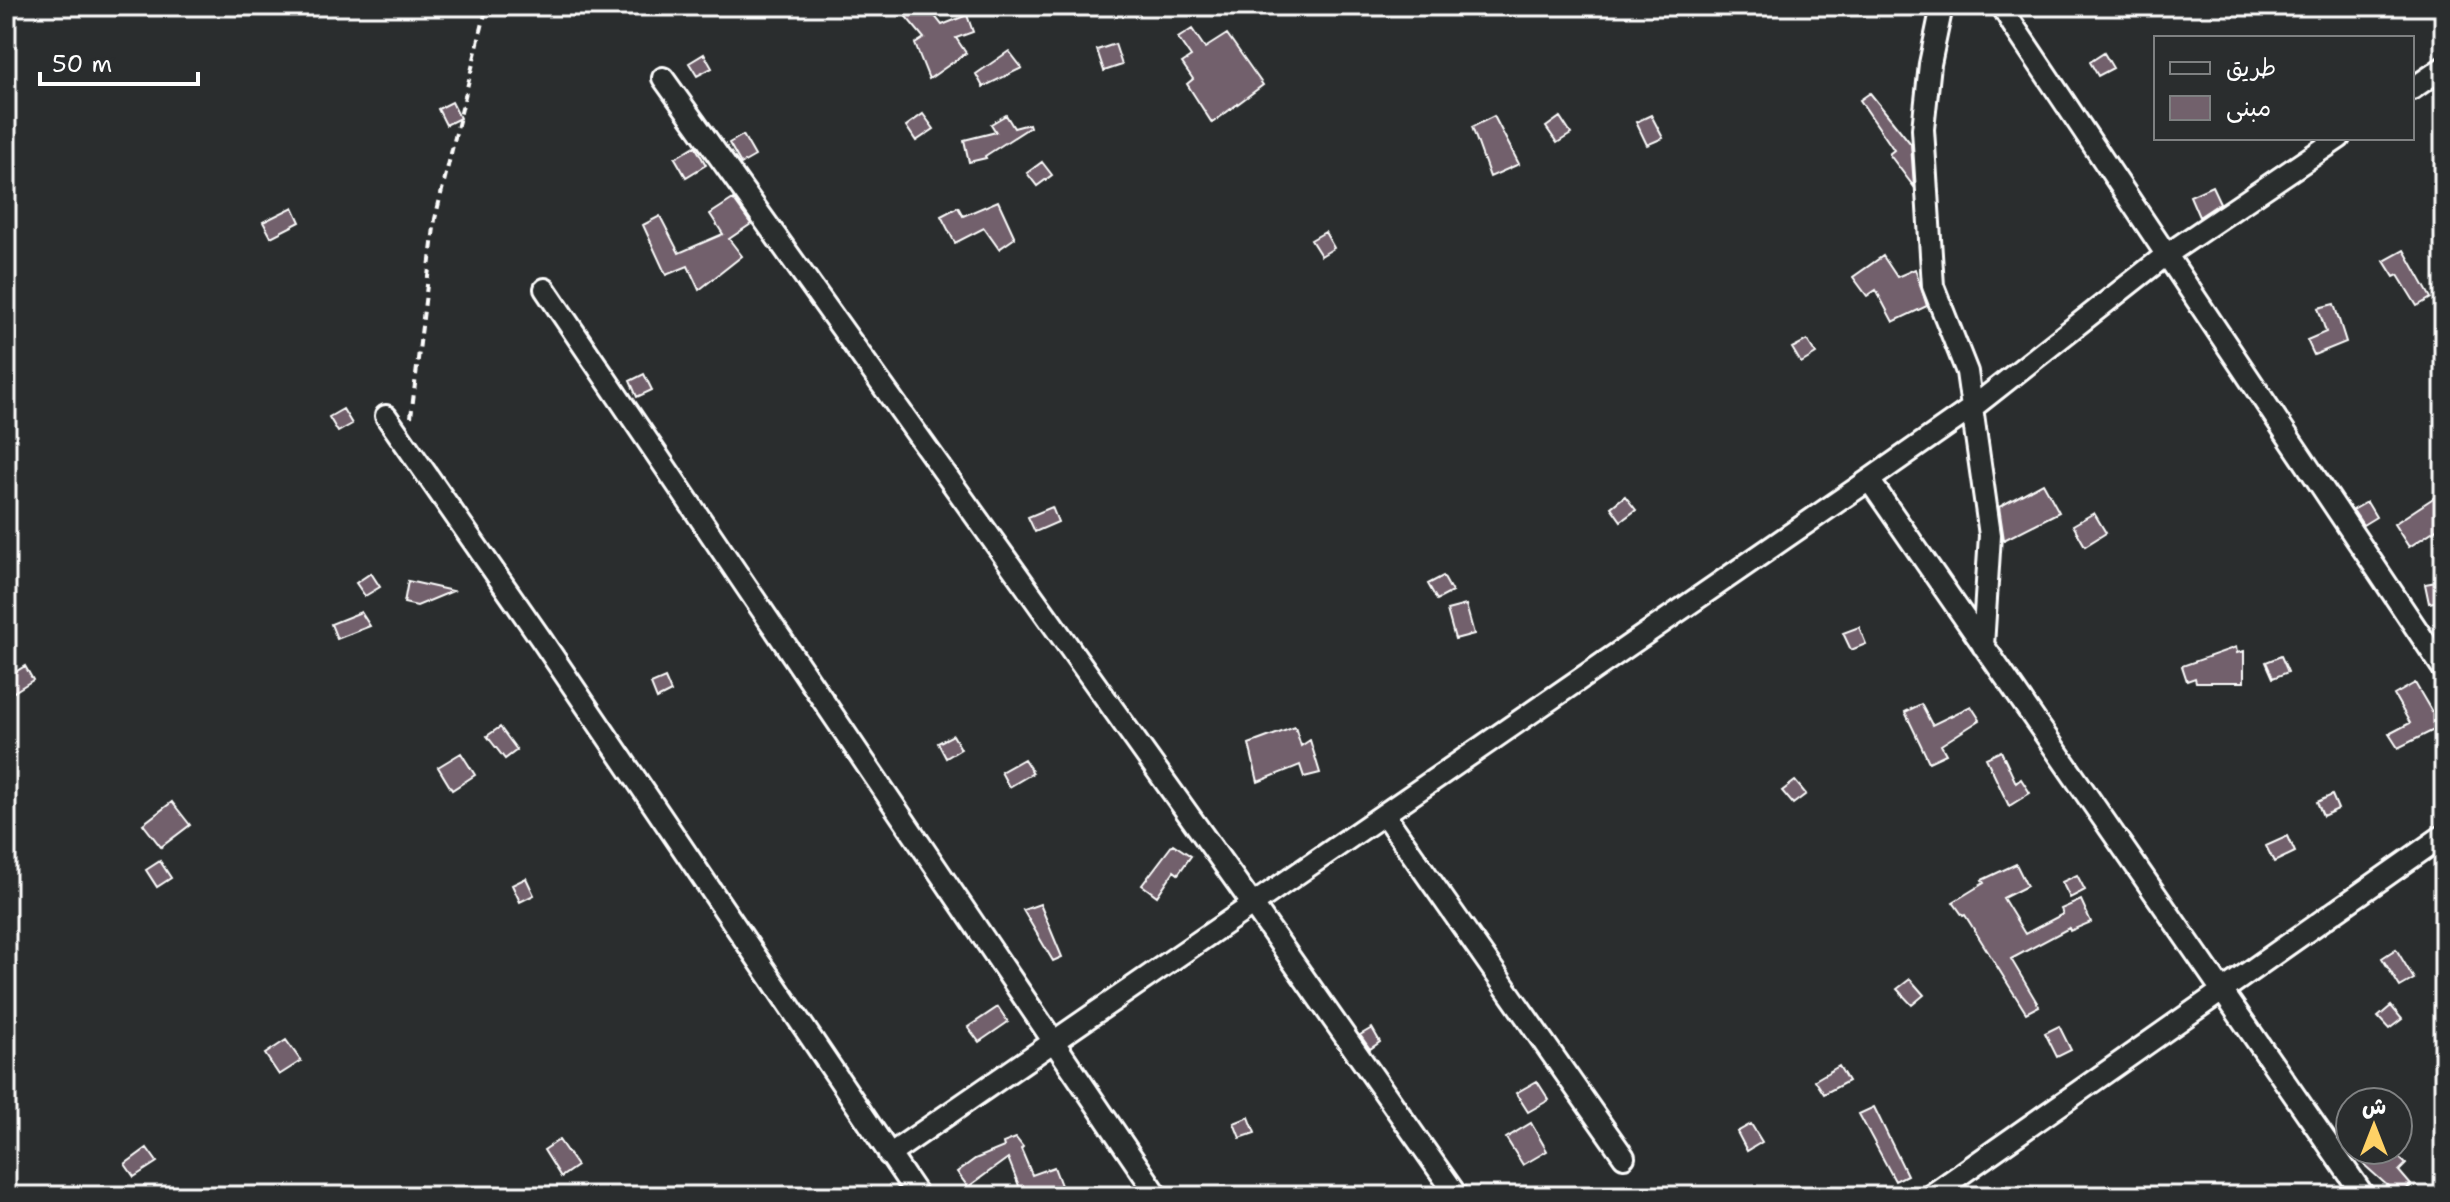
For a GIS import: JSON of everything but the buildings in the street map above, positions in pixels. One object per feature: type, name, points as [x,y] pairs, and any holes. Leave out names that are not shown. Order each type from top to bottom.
[{"type":"street","points":[[1942,6],[1930,64],[1923,129],[1933,286],[1967,372],[1990,535],[1983,646]]},
{"type":"street","points":[[2002,6],[2444,670]]},
{"type":"street","points":[[2414,88],[2444,67]]},
{"type":"street","points":[[663,78],[1457,1196]]},
{"type":"street","points":[[889,1155],[1972,408],[2166,255],[2336,140]]},
{"type":"street","points":[[545,289],[1158,1196]]},
{"type":"street","points":[[386,416],[550,652],[918,1196]]},
{"type":"street","points":[[1869,480],[2364,1196]]},
{"type":"street","points":[[1384,814],[1624,1157]]},
{"type":"street","points":[[1930,1196],[2444,835]]},
{"type":"path","points":[[408,448],[435,219],[487,6]]}]
